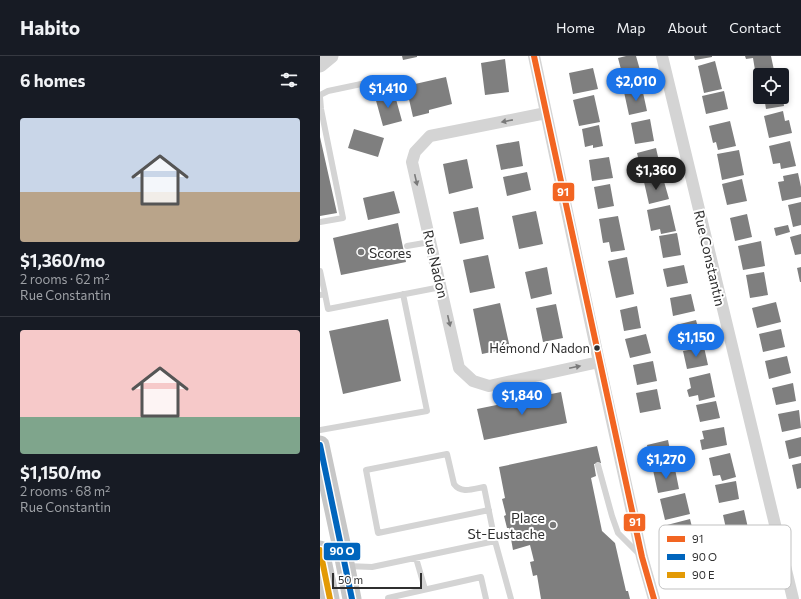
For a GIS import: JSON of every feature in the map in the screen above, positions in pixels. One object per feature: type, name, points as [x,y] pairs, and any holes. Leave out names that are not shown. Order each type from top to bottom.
[{"type":"main road","points":[[321,457],[352,599]]},
{"type":"main road","points":[[321,561],[330,599]]},
{"type":"street","points":[[320,64],[331,56]]},
{"type":"street","points":[[534,56],[642,557],[654,599]]},
{"type":"street","name":"Rue Constantin","points":[[662,56],[775,525]]},
{"type":"street","name":"Rue Nadon","points":[[546,113],[430,136],[415,152],[412,162],[460,368],[473,381],[489,386],[599,362]]},
{"type":"street","points":[[321,561],[346,566]]},
{"type":"street","name":"Rue Constantin","points":[[791,589],[793,599]]},
{"type":"lane","points":[[320,222],[343,218],[320,106],[320,96],[328,91],[366,83]]},
{"type":"lane","points":[[407,246],[430,242]]},
{"type":"lane","points":[[320,271],[322,294],[328,309],[441,287]]},
{"type":"lane","points":[[320,430],[427,411],[403,294]]},
{"type":"lane","points":[[489,510],[378,533],[366,470],[447,454],[454,484],[457,488],[465,491],[484,487],[509,599]]},
{"type":"lane","points":[[598,465],[618,533],[642,557]]},
{"type":"lane","points":[[346,566],[372,567],[495,541]]},
{"type":"lane","points":[[416,558],[425,589]]},
{"type":"lane","points":[[388,599],[425,589],[481,577],[486,599]]},
{"type":"building","points":[[402,56],[417,56],[417,57],[403,60]]},
{"type":"building","points":[[636,56],[642,77],[624,81],[618,58]]},
{"type":"building","points":[[694,56],[712,56],[712,57],[695,60]]},
{"type":"building","points":[[745,56],[771,56],[774,68],[755,68],[753,58],[746,59]]},
{"type":"building","points":[[505,59],[509,92],[485,95],[481,63]]},
{"type":"building","points":[[715,61],[722,89],[704,93],[698,66]]},
{"type":"building","points":[[593,68],[598,89],[573,94],[569,73]]},
{"type":"building","points":[[446,77],[452,104],[429,110],[429,113],[413,117],[406,86]]},
{"type":"building","points":[[642,88],[647,111],[629,115],[624,92]]},
{"type":"building","points":[[724,91],[728,109],[706,114],[702,96]]},
{"type":"building","points":[[394,92],[402,121],[383,126],[375,97]]},
{"type":"building","points":[[594,95],[600,122],[579,126],[573,100]]},
{"type":"building","points":[[765,104],[784,104],[784,106],[766,109]]},
{"type":"building","points":[[783,111],[785,121],[789,120],[792,133],[769,138],[764,116]]},
{"type":"building","points":[[650,119],[654,141],[635,144],[631,123]]},
{"type":"building","points":[[730,121],[736,146],[718,150],[716,142],[713,143],[709,126]]},
{"type":"building","points":[[599,125],[603,146],[593,148],[593,145],[585,147],[582,129]]},
{"type":"building","points":[[354,129],[384,138],[378,157],[348,148]]},
{"type":"building","points":[[320,137],[337,213],[320,216]]},
{"type":"building","points":[[519,141],[523,166],[501,170],[496,145]]},
{"type":"building","points":[[790,141],[796,166],[781,169],[780,163],[773,164],[769,146]]},
{"type":"building","points":[[656,148],[661,170],[642,174],[637,153]]},
{"type":"building","points":[[739,150],[744,175],[722,180],[717,154]]},
{"type":"building","points":[[609,157],[613,178],[592,181],[589,160]]},
{"type":"building","points":[[467,159],[473,188],[449,194],[443,164]]},
{"type":"building","points":[[527,172],[531,190],[507,196],[503,177]]},
{"type":"building","points":[[798,173],[801,187],[801,197],[782,201],[778,182],[784,181],[783,176]]},
{"type":"building","points":[[663,178],[669,199],[649,204],[644,182]]},
{"type":"building","points":[[742,179],[747,201],[727,205],[722,184]]},
{"type":"building","points":[[610,184],[614,206],[598,209],[594,187]]},
{"type":"building","points":[[394,191],[400,213],[368,220],[363,198]]},
{"type":"building","points":[[801,202],[801,225],[793,227],[788,205]]},
{"type":"building","points":[[670,205],[676,231],[661,234],[660,229],[651,231],[647,210]]},
{"type":"building","points":[[478,207],[484,239],[460,244],[453,212]]},
{"type":"building","points":[[536,211],[543,244],[519,249],[512,216]]},
{"type":"building","points":[[747,214],[752,237],[735,241],[730,218]]},
{"type":"building","points":[[618,216],[625,250],[611,252],[609,242],[603,243],[599,219]]},
{"type":"building","points":[[398,223],[406,262],[341,275],[333,238]]},
{"type":"building","points":[[788,225],[790,232],[776,236],[774,228]]},
{"type":"building","points":[[677,233],[681,255],[663,258],[659,236]]},
{"type":"building","points":[[801,234],[801,254],[795,255],[790,237]]},
{"type":"building","points":[[761,241],[765,266],[743,270],[738,246]]},
{"type":"building","points":[[488,255],[495,288],[470,293],[463,260]]},
{"type":"building","points":[[627,257],[634,294],[616,298],[608,261]]},
{"type":"building","points":[[684,265],[688,283],[667,287],[663,269]]},
{"type":"building","points":[[547,267],[552,294],[531,299],[525,272]]},
{"type":"building","points":[[801,267],[801,282],[800,282],[797,268]]},
{"type":"building","points":[[764,272],[768,295],[750,298],[746,275]]},
{"type":"building","points":[[691,294],[695,311],[673,316],[670,298]]},
{"type":"building","points":[[776,302],[781,322],[757,328],[752,308]]},
{"type":"building","points":[[500,303],[510,348],[482,354],[473,309]]},
{"type":"building","points":[[556,304],[563,338],[543,342],[536,308]]},
{"type":"building","points":[[637,306],[641,328],[624,331],[620,310]]},
{"type":"building","points":[[388,319],[401,381],[343,394],[329,331]]},
{"type":"building","points":[[696,320],[702,343],[689,346],[688,341],[681,343],[676,325]]},
{"type":"building","points":[[781,329],[785,347],[763,352],[759,334]]},
{"type":"building","points":[[646,334],[651,353],[630,358],[625,339]]},
{"type":"building","points":[[704,347],[708,365],[687,369],[683,351]]},
{"type":"building","points":[[787,356],[791,373],[769,379],[765,361]]},
{"type":"building","points":[[653,361],[657,381],[637,385],[633,365]]},
{"type":"building","points":[[710,373],[715,397],[699,401],[698,395],[689,397],[687,390],[691,388],[689,378]]},
{"type":"building","points":[[793,383],[796,401],[776,405],[772,388]]},
{"type":"building","points":[[657,389],[661,409],[640,413],[636,393]]},
{"type":"building","points":[[561,392],[567,423],[484,440],[477,409]]},
{"type":"building","points":[[716,401],[720,418],[700,422],[696,405]]},
{"type":"building","points":[[799,410],[801,428],[782,432],[778,414]]},
{"type":"building","points":[[724,427],[727,445],[702,450],[700,440],[704,439],[702,431]]},
{"type":"building","points":[[801,437],[801,456],[789,459],[785,441]]},
{"type":"building","points":[[668,440],[672,460],[651,464],[647,445]]},
{"type":"building","name":"Place St-Eustache","points":[[597,446],[601,463],[594,464],[596,476],[591,478],[602,531],[615,543],[626,591],[628,591],[630,599],[541,599],[537,575],[533,576],[530,562],[534,561],[530,545],[513,550],[509,528],[507,528],[504,516],[506,515],[502,499],[505,498],[499,467]]},
{"type":"building","points":[[730,453],[736,477],[722,481],[720,475],[713,476],[709,458]]},
{"type":"building","points":[[801,463],[801,488],[797,489],[792,465]]},
{"type":"building","points":[[665,467],[666,471],[675,469],[679,489],[658,493],[653,470]]},
{"type":"building","points":[[736,481],[739,499],[719,503],[715,485]]},
{"type":"building","points":[[685,493],[690,514],[665,520],[660,499]]},
{"type":"building","points":[[744,510],[747,525],[725,525],[723,515]]},
{"type":"building","points":[[690,519],[692,525],[667,525]]},
{"type":"transit line","name":"91","points":[[534,56],[642,557],[654,599]]},
{"type":"transit line","points":[[320,445],[352,599]]},
{"type":"transit line","points":[[320,550],[330,599]]},
{"type":"place","name":"Scores","points":[[361,252]]},
{"type":"place","name":"Hémond / Nadon","points":[[597,348]]},
{"type":"place","name":"Place St-Eustache","points":[[553,525]]}]
